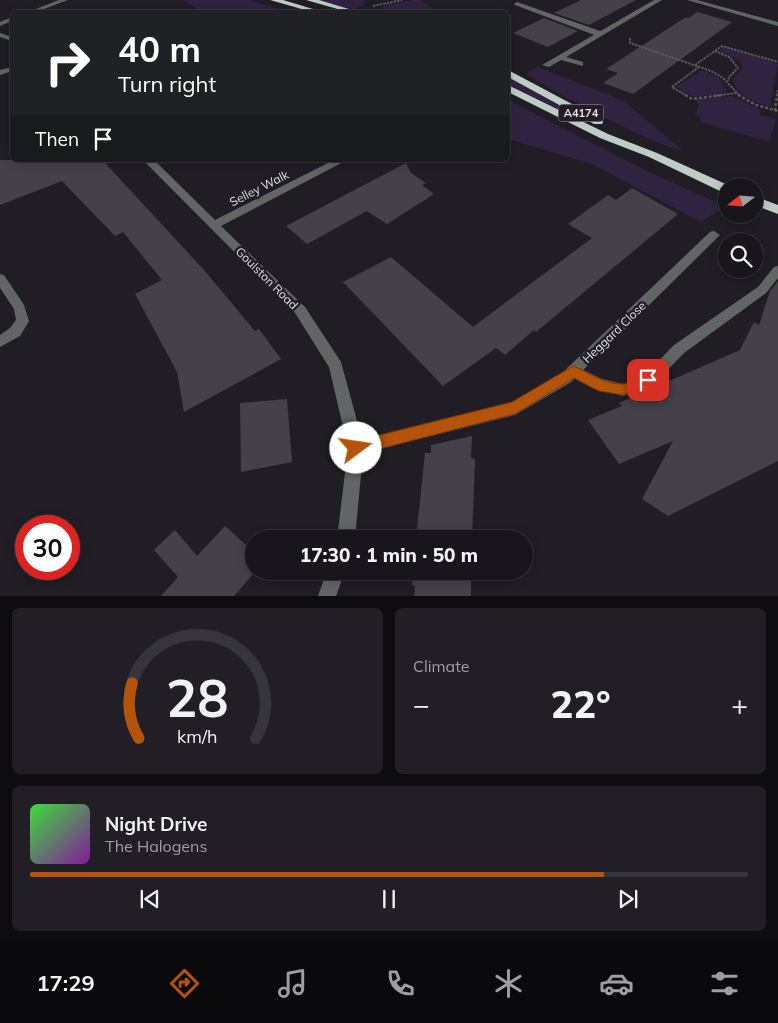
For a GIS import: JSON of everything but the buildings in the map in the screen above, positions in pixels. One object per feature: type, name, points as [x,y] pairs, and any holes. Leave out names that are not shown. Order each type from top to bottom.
[{"type":"highway","points":[[274,0],[312,10]]},
{"type":"highway","points":[[310,0],[348,10]]},
{"type":"highway","name":"A4174","points":[[510,74],[653,155]]},
{"type":"highway","name":"A4174","points":[[510,89],[604,136],[653,155],[718,185]]},
{"type":"highway","points":[[763,204],[778,210]]},
{"type":"street","points":[[37,10],[65,0]]},
{"type":"street","points":[[546,65],[659,0]]},
{"type":"street","points":[[690,0],[778,24]]},
{"type":"street","points":[[517,4],[600,34]]},
{"type":"street","points":[[560,57],[580,64]]},
{"type":"street","name":"Goulston Road","points":[[150,162],[300,310],[336,366],[356,448],[347,530]]},
{"type":"street","name":"Selley Walk","points":[[214,225],[338,162]]},
{"type":"street","name":"Heggard Close","points":[[356,448],[515,408],[566,378],[714,235]]},
{"type":"street","points":[[573,371],[599,385],[623,390],[648,380],[679,349],[762,290],[778,270]]},
{"type":"street","points":[[0,278],[20,308],[22,321],[15,332],[0,342]]},
{"type":"street","points":[[327,596],[333,580]]},
{"type":"path","points":[[371,7],[402,0]]},
{"type":"path","points":[[607,30],[630,38],[630,43],[695,65],[722,77],[736,93],[750,102],[776,111],[778,89]]},
{"type":"path","points":[[695,65],[722,46],[778,62]]},
{"type":"path","points":[[715,51],[729,57],[737,65],[738,68],[729,76],[728,82]]},
{"type":"path","points":[[699,67],[672,87],[692,98],[736,93]]},
{"type":"shaded area","points":[[182,0],[248,0],[285,10],[200,10]]},
{"type":"shaded area","points":[[319,0],[363,0],[367,2],[355,10]]},
{"type":"shaded area","points":[[422,0],[434,10],[386,10],[382,7]]},
{"type":"shaded area","points":[[724,47],[778,64],[770,107],[747,98],[738,90],[733,79],[742,68],[740,60],[719,51]]},
{"type":"shaded area","points":[[538,67],[624,101],[682,150],[654,141],[604,117],[554,91],[526,73]]},
{"type":"shaded area","points":[[701,70],[718,77],[728,92],[694,97],[676,87]]},
{"type":"shaded area","points":[[512,79],[568,111],[565,113],[510,85],[510,80]]},
{"type":"shaded area","points":[[732,96],[759,109],[760,115],[776,119],[769,142],[701,122],[700,117],[695,114],[699,106],[695,99]]},
{"type":"shaded area","points":[[510,101],[649,172],[716,202],[718,211],[701,222],[592,164],[510,140]]},
{"type":"route","points":[[356,448],[515,408],[566,378],[573,371],[599,385],[623,390],[648,380]]}]
